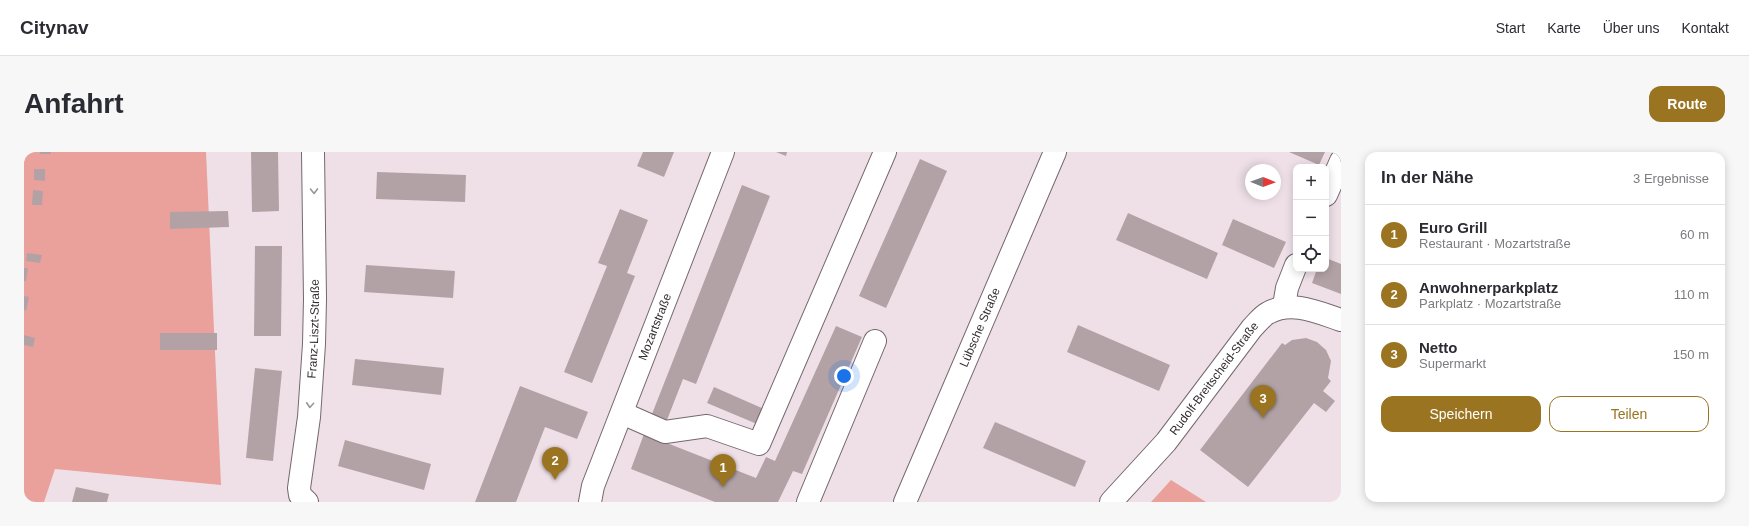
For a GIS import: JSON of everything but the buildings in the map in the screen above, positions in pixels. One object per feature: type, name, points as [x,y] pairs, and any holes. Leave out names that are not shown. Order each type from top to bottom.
[{"type":"street","name":"Franz-Liszt-Straße","points":[[307,502],[300,495],[299,488],[309,417],[314,344],[315,299],[313,152]]},
{"type":"street","name":"Mozartstraße","points":[[590,502],[593,486],[723,152]]},
{"type":"street","points":[[622,413],[665,432],[707,426],[759,444],[884,152]]},
{"type":"street","name":"Lübsche Straße","points":[[905,502],[1055,152]]},
{"type":"street","points":[[1329,188],[1341,161]]},
{"type":"street","points":[[1293,272],[1287,288],[1284,306],[1307,308],[1341,320]]},
{"type":"street","name":"Rudolf-Breitscheid-Straße","points":[[1110,502],[1166,442],[1252,328],[1268,313],[1284,306]]},
{"type":"street","points":[[808,502],[875,341]]},
{"type":"shaded area","points":[[24,152],[206,152],[221,485],[55,469],[44,502],[24,502]]},
{"type":"shaded area","points":[[1171,480],[1206,502],[1151,502]]},
{"type":"place","name":"Netto","points":[[1263,418]]},
{"type":"place","name":"Anwohnerparkplatz","points":[[555,480]]},
{"type":"place","name":"Euro Grill","points":[[723,487]]}]
